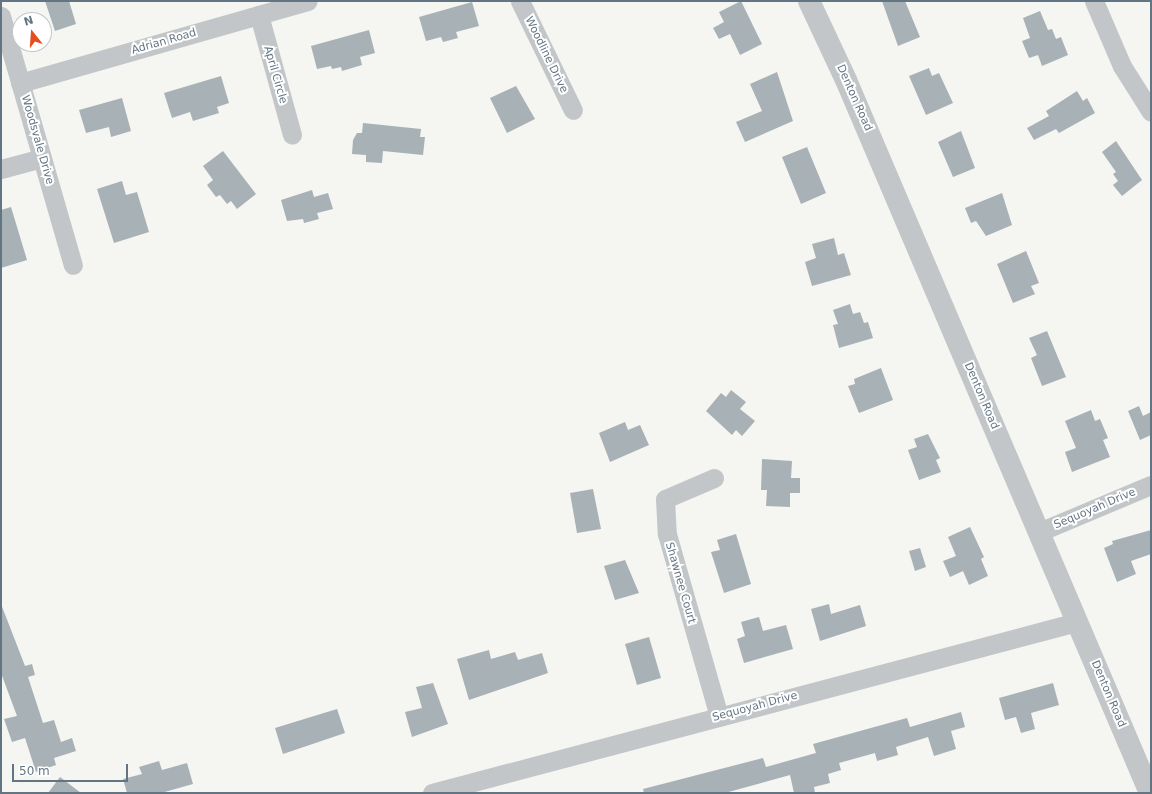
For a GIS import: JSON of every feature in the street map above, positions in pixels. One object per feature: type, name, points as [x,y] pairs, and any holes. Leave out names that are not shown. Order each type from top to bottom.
[{"type":"street","name":"Adrian Road","points":[[20,83],[308,1]]},
{"type":"street","name":"Woodline Drive","points":[[520,1],[573,110]]},
{"type":"street","name":"Denton Road","points":[[809,1],[846,80],[1150,793]]},
{"type":"street","points":[[1094,1],[1122,66],[1151,112]]},
{"type":"street","name":"April Circle","points":[[259,15],[292,135]]},
{"type":"street","name":"Woodsvale Drive","points":[[1,16],[73,265]]},
{"type":"street","points":[[1,170],[42,158]]},
{"type":"street","name":"Shawnee Court","points":[[714,478],[665,499],[667,534],[719,717]]},
{"type":"street","name":"Sequoyah Drive","points":[[1039,532],[1151,485]]},
{"type":"street","name":"Sequoyah Drive","points":[[432,793],[1077,622]]},
{"type":"building","points":[[45,1],[69,1],[76,24],[55,31],[52,22],[52,12],[49,12]]},
{"type":"building","points":[[741,1],[762,44],[740,55],[730,34],[719,39],[713,28],[724,22],[719,12]]},
{"type":"building","points":[[882,1],[905,1],[920,37],[898,46]]},
{"type":"building","points":[[472,2],[479,26],[456,32],[458,38],[443,42],[441,37],[426,41],[419,17]]},
{"type":"building","points":[[1040,11],[1048,30],[1052,29],[1056,39],[1061,37],[1068,55],[1042,66],[1038,55],[1029,58],[1022,41],[1030,38],[1023,18]]},
{"type":"building","points":[[369,30],[375,53],[360,57],[362,65],[342,71],[341,67],[332,69],[331,66],[317,69],[311,46]]},
{"type":"building","points":[[929,68],[932,76],[939,73],[953,103],[926,115],[909,76]]},
{"type":"building","points":[[777,72],[793,121],[745,142],[736,122],[762,111],[750,84]]},
{"type":"building","points":[[221,76],[229,103],[217,107],[219,113],[193,121],[190,112],[172,118],[164,93]]},
{"type":"building","points":[[516,86],[535,119],[507,133],[490,98]]},
{"type":"building","points":[[1077,91],[1083,101],[1087,98],[1095,113],[1059,133],[1056,129],[1034,140],[1027,128],[1049,116],[1046,111]]},
{"type":"building","points":[[122,98],[131,131],[111,137],[109,127],[86,133],[79,110]]},
{"type":"building","points":[[363,123],[421,129],[420,137],[425,137],[423,155],[383,151],[382,163],[366,162],[366,155],[352,154],[353,140],[357,133],[362,133]]},
{"type":"building","points":[[961,131],[975,168],[953,177],[938,142]]},
{"type":"building","points":[[1116,141],[1142,180],[1122,196],[1113,185],[1118,181],[1113,174],[1116,172],[1102,152]]},
{"type":"building","points":[[807,147],[826,193],[801,204],[782,157]]},
{"type":"building","points":[[223,151],[256,194],[237,209],[231,201],[227,204],[220,195],[216,197],[207,185],[213,180],[203,166]]},
{"type":"building","points":[[122,181],[126,195],[137,192],[149,232],[114,243],[97,189]]},
{"type":"building","points":[[312,190],[314,197],[328,193],[333,209],[317,213],[319,219],[304,223],[303,219],[287,221],[281,200]]},
{"type":"building","points":[[1002,193],[1012,225],[986,236],[976,221],[971,223],[965,208]]},
{"type":"building","points":[[11,207],[27,260],[1,268],[1,210]]},
{"type":"building","points":[[834,238],[838,255],[844,253],[851,275],[812,286],[805,262],[816,258],[812,244]]},
{"type":"building","points":[[1026,251],[1039,283],[1031,286],[1035,294],[1013,303],[997,264]]},
{"type":"building","points":[[850,304],[853,314],[860,312],[864,323],[868,322],[873,338],[839,348],[833,325],[838,324],[833,310]]},
{"type":"building","points":[[1047,331],[1066,377],[1042,386],[1031,358],[1037,355],[1029,338]]},
{"type":"building","points":[[881,368],[893,400],[859,413],[848,386],[855,384],[854,379]]},
{"type":"building","points":[[731,390],[746,402],[740,409],[755,421],[742,436],[736,430],[732,435],[706,411],[721,393],[726,397]]},
{"type":"building","points":[[1139,406],[1143,416],[1151,412],[1151,435],[1140,440],[1128,411]]},
{"type":"building","points":[[1091,410],[1095,421],[1100,419],[1108,438],[1103,440],[1110,457],[1072,472],[1065,452],[1076,448],[1065,421]]},
{"type":"building","points":[[625,422],[628,430],[640,425],[649,445],[610,462],[599,433]]},
{"type":"building","points":[[928,434],[940,458],[936,460],[941,472],[919,480],[908,450],[917,447],[914,439]]},
{"type":"building","points":[[762,459],[792,461],[791,478],[800,478],[800,493],[790,493],[790,507],[766,506],[767,490],[761,490]]},
{"type":"building","points":[[593,489],[601,529],[577,533],[570,493]]},
{"type":"building","points":[[970,527],[984,557],[981,559],[988,576],[969,585],[963,571],[950,577],[943,561],[956,556],[948,537]]},
{"type":"building","points":[[1151,530],[1151,554],[1131,561],[1136,574],[1117,582],[1104,548],[1113,544],[1112,541]]},
{"type":"building","points":[[736,534],[751,584],[724,593],[711,552],[720,550],[717,540]]},
{"type":"building","points":[[920,548],[926,567],[915,571],[909,551]]},
{"type":"building","points":[[625,560],[639,593],[615,600],[604,566]]},
{"type":"building","points":[[1,604],[25,666],[32,664],[35,675],[28,677],[43,723],[54,720],[61,742],[72,738],[76,751],[54,758],[56,765],[36,772],[25,738],[12,742],[4,719],[17,716],[1,673]]},
{"type":"building","points":[[829,604],[831,614],[860,605],[866,626],[820,641],[811,609]]},
{"type":"building","points":[[759,617],[763,631],[786,625],[793,649],[744,663],[737,639],[745,636],[741,622]]},
{"type":"building","points":[[649,637],[661,678],[637,685],[625,644]]},
{"type":"building","points":[[489,650],[491,659],[515,652],[518,660],[542,653],[548,673],[469,700],[457,659]]},
{"type":"building","points":[[433,683],[448,724],[412,737],[405,712],[422,708],[416,687]]},
{"type":"building","points":[[1053,683],[1059,705],[1031,713],[1035,729],[1021,733],[1016,717],[1005,720],[999,698]]},
{"type":"building","points":[[337,709],[345,733],[283,754],[275,728]]},
{"type":"building","points":[[961,712],[965,727],[951,731],[956,749],[934,756],[928,737],[896,747],[898,755],[877,761],[875,753],[839,763],[841,770],[828,774],[830,783],[814,787],[815,793],[794,793],[790,775],[725,793],[644,793],[643,789],[763,758],[766,767],[816,753],[813,744],[907,718],[910,727]]},
{"type":"building","points":[[159,761],[162,770],[187,763],[193,784],[161,793],[127,793],[123,779],[142,774],[139,767]]},
{"type":"building","points":[[60,777],[81,793],[48,793]]}]
